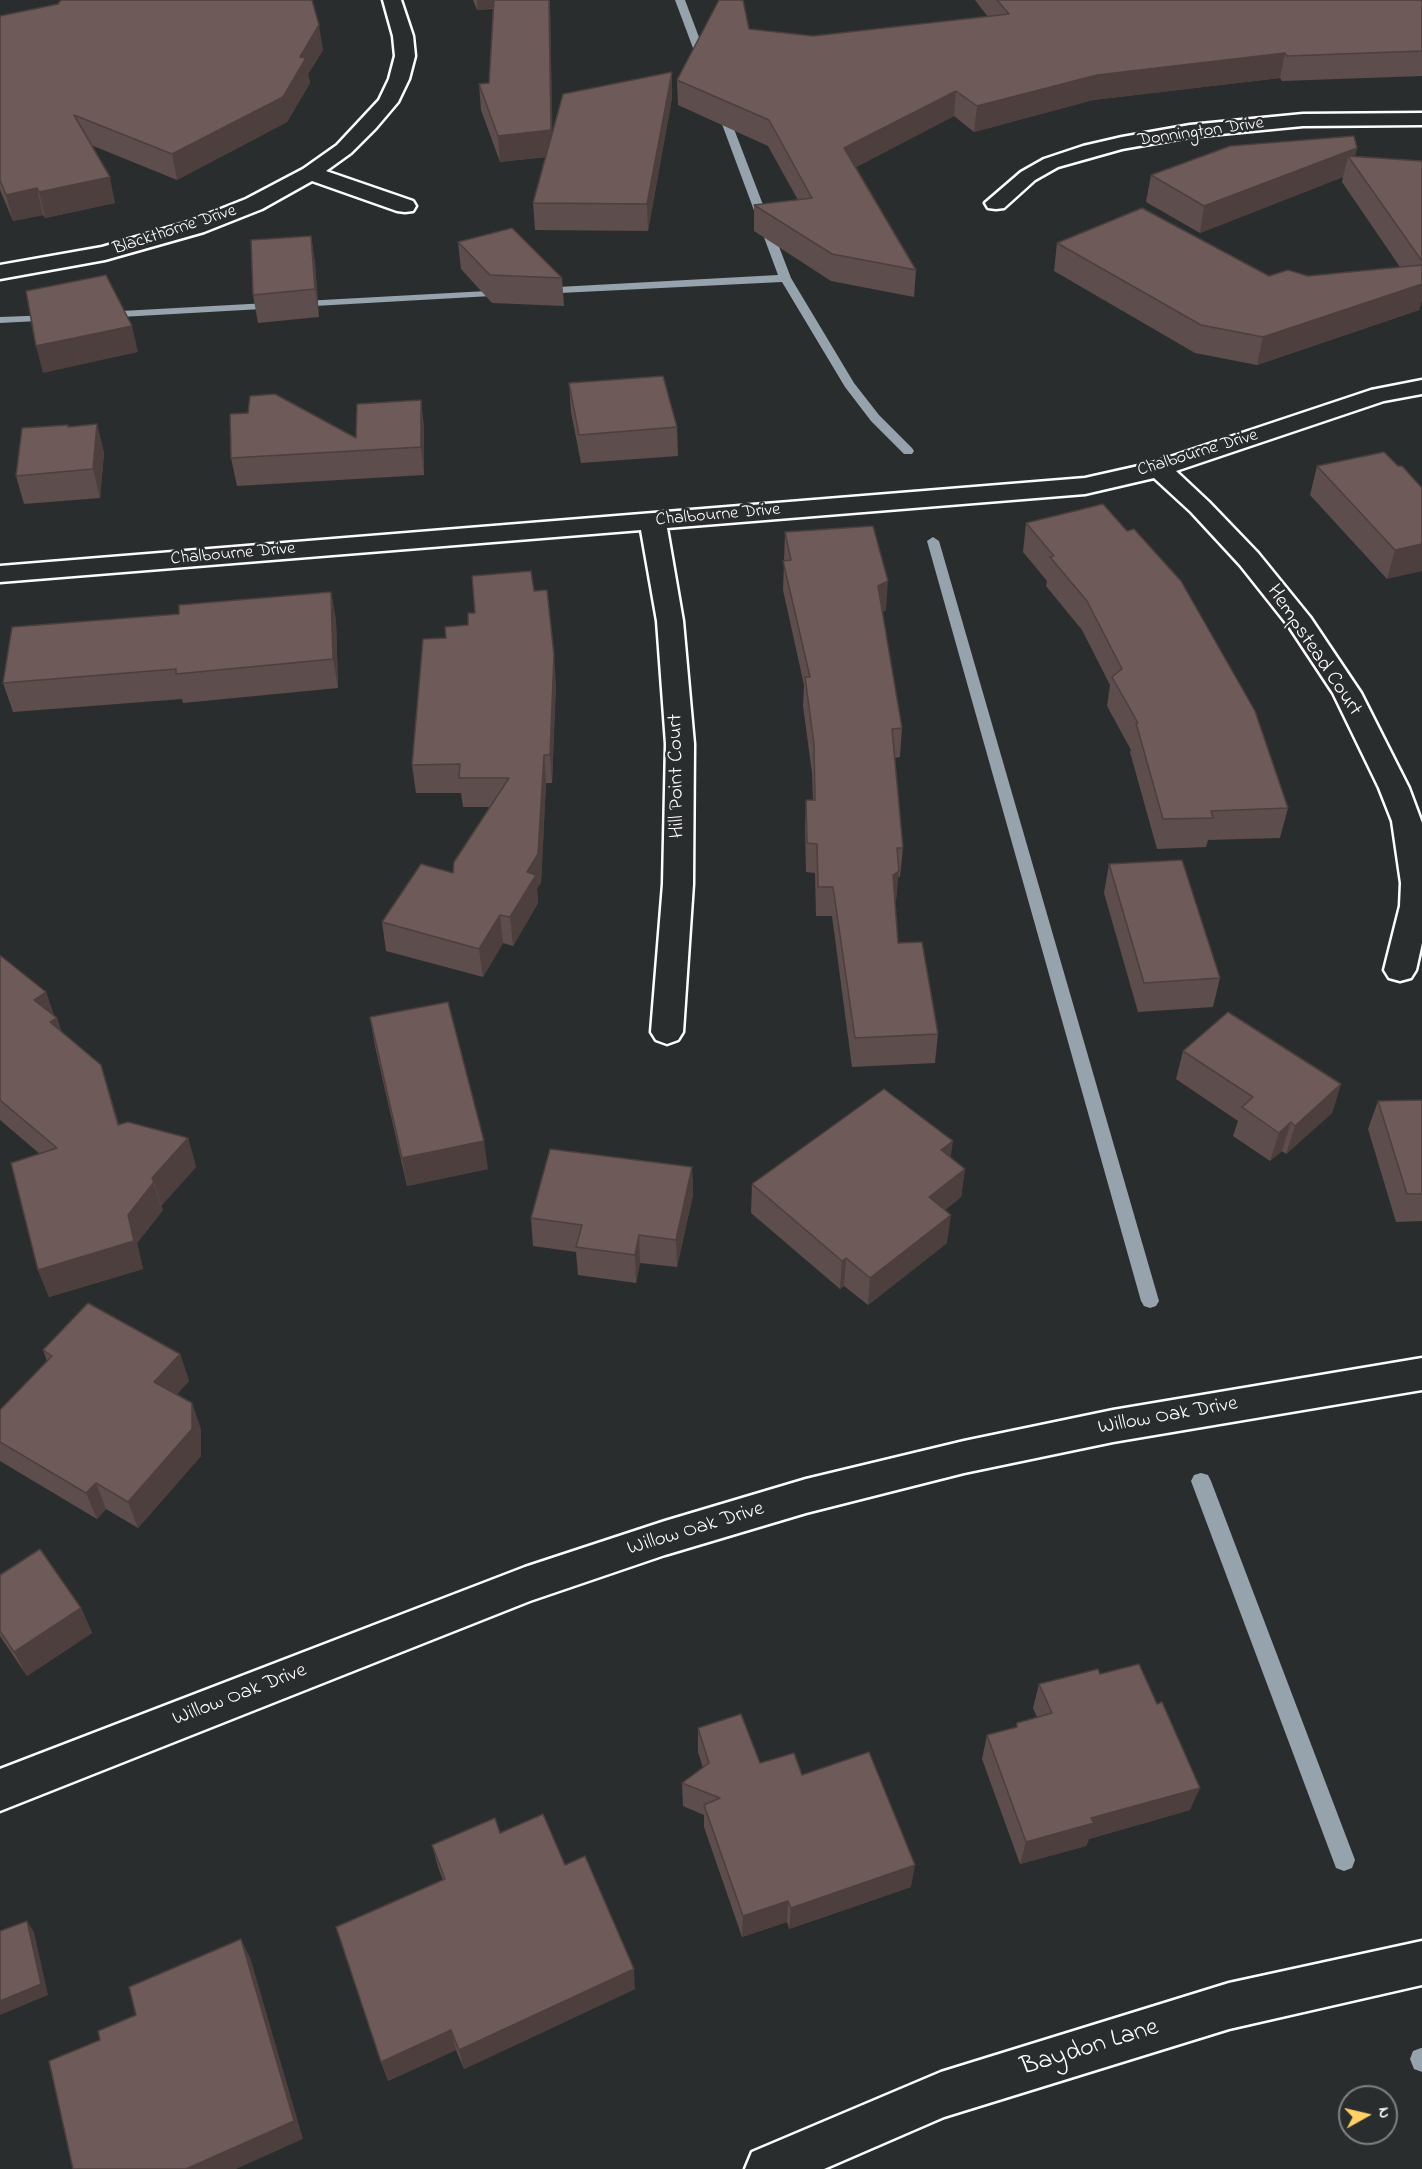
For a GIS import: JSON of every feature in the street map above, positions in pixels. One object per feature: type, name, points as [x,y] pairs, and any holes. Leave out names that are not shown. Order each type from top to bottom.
[{"type":"street","name":"Blackthorne Drive","points":[[0,272],[105,254],[185,231],[254,204],[310,173],[344,149],[369,124],[388,102],[399,79],[405,56],[403,36],[392,0]]},
{"type":"street","name":"Donnington Drive","points":[[996,203],[1028,176],[1051,163],[1122,143],[1190,131],[1303,120],[1422,119]]},
{"type":"street","points":[[310,173],[405,206]]},
{"type":"street","name":"Chalbourne Drive","points":[[0,574],[1085,486],[1159,469],[1379,395],[1422,387]]},
{"type":"street","name":"Hempstead Court","points":[[1159,469],[1200,507],[1249,559],[1300,623],[1347,693],[1394,788],[1407,821],[1416,883],[1415,906],[1400,970]]},
{"type":"street","name":"Hill Point Court","points":[[653,522],[670,621],[680,744],[678,884],[668,1032]]},
{"type":"street","name":"Willow Oak Drive","points":[[0,1790],[525,1586],[665,1538],[752,1512],[987,1452],[1113,1426],[1422,1374]]},
{"type":"street","name":"Baydon Lane","points":[[769,2169],[941,2095],[1228,2006],[1422,1963]]},
{"type":"building","points":[[61,0],[312,0],[319,25],[300,57],[306,58],[283,97],[172,154],[74,115],[110,177],[39,192],[37,188],[6,195],[0,180],[0,16],[58,4]]},
{"type":"building","points":[[494,0],[549,0],[551,130],[498,136],[479,84],[489,83]]},
{"type":"building","points":[[719,0],[743,0],[749,29],[813,36],[1009,14],[997,0],[1422,0],[1422,51],[1287,56],[1285,53],[1097,75],[977,106],[956,91],[844,148],[916,270],[832,254],[754,205],[812,198],[769,120],[677,80]]},
{"type":"building","points":[[672,72],[647,204],[533,203],[563,94]]},
{"type":"building","points":[[1354,136],[1357,148],[1204,206],[1151,175],[1230,146]]},
{"type":"building","points":[[1348,156],[1422,161],[1422,261]]},
{"type":"building","points":[[1142,208],[1269,276],[1288,270],[1308,276],[1422,265],[1422,284],[1263,337],[1201,325],[1057,243]]},
{"type":"building","points":[[512,228],[562,278],[490,275],[458,242]]},
{"type":"building","points":[[311,236],[315,289],[253,295],[251,240]]},
{"type":"building","points":[[106,275],[132,326],[36,346],[26,291]]},
{"type":"building","points":[[663,376],[677,427],[579,435],[569,383]]},
{"type":"building","points":[[275,394],[356,438],[357,404],[421,400],[421,447],[231,458],[230,414],[248,413],[250,396]]},
{"type":"building","points":[[97,424],[93,469],[16,476],[22,428]]},
{"type":"building","points":[[1384,452],[1398,466],[1402,466],[1422,488],[1422,544],[1395,550],[1317,466]]},
{"type":"building","points":[[1103,504],[1127,531],[1134,529],[1181,581],[1255,711],[1288,808],[1211,811],[1213,818],[1163,819],[1136,723],[1138,723],[1112,677],[1122,669],[1087,601],[1050,557],[1054,556],[1026,523]]},
{"type":"building","points":[[873,526],[888,581],[878,586],[902,728],[892,729],[903,848],[897,848],[899,871],[893,875],[898,943],[922,942],[938,1034],[855,1038],[833,887],[818,887],[817,844],[807,843],[806,800],[815,800],[814,744],[805,677],[810,677],[783,561],[791,560],[785,532]]},
{"type":"building","points":[[531,571],[534,591],[547,590],[554,655],[550,755],[544,755],[538,854],[527,872],[536,875],[510,917],[500,915],[479,949],[382,922],[421,864],[453,873],[454,862],[509,778],[459,778],[460,764],[412,765],[423,639],[446,638],[445,627],[468,625],[468,613],[475,613],[472,576]]},
{"type":"building","points":[[331,592],[333,659],[176,674],[176,669],[3,683],[12,627],[179,614],[179,605]]},
{"type":"building","points":[[1182,860],[1220,978],[1144,983],[1109,864]]},
{"type":"building","points":[[0,956],[46,992],[34,1000],[57,1018],[50,1022],[101,1065],[118,1125],[128,1122],[188,1138],[152,1178],[154,1182],[128,1215],[134,1241],[38,1270],[11,1163],[57,1148],[0,1100]]},
{"type":"building","points":[[448,1002],[484,1141],[402,1158],[370,1017]]},
{"type":"building","points":[[1228,1012],[1341,1084],[1295,1126],[1291,1122],[1279,1133],[1242,1107],[1253,1097],[1183,1051]]},
{"type":"building","points":[[884,1089],[953,1141],[941,1150],[965,1169],[929,1197],[951,1215],[870,1278],[846,1258],[842,1261],[752,1184]]},
{"type":"building","points":[[1422,1100],[1422,1194],[1407,1194],[1378,1101]]},
{"type":"building","points":[[550,1149],[692,1167],[676,1240],[639,1235],[635,1255],[576,1247],[582,1225],[531,1218]]},
{"type":"building","points":[[88,1303],[180,1354],[154,1382],[192,1403],[192,1429],[128,1502],[96,1483],[86,1493],[0,1442],[0,1410],[52,1356],[43,1350]]},
{"type":"building","points":[[40,1549],[81,1608],[14,1652],[0,1631],[0,1575]]},
{"type":"building","points":[[1139,1664],[1157,1704],[1162,1702],[1200,1788],[1091,1818],[1094,1823],[1026,1842],[987,1735],[1017,1727],[1017,1723],[1052,1713],[1039,1684],[1098,1669],[1100,1674]]},
{"type":"building","points":[[741,1714],[760,1763],[794,1753],[802,1775],[869,1752],[915,1865],[791,1908],[788,1901],[743,1916],[704,1805],[720,1798],[682,1783],[709,1763],[698,1728]]},
{"type":"building","points":[[543,1814],[565,1865],[585,1856],[634,1969],[459,2050],[451,2030],[381,2062],[336,1927],[445,1879],[432,1845],[495,1818],[500,1833]]},
{"type":"building","points":[[27,1921],[41,1984],[0,2001],[0,1931]]},
{"type":"building","points":[[241,1939],[294,2121],[186,2169],[73,2169],[49,2061],[100,2040],[98,2031],[136,2015],[129,1987]]},
{"type":"waterway","points":[[680,0],[704,64]]},
{"type":"waterway","points":[[721,108],[785,278]]},
{"type":"waterway","points":[[540,291],[785,278]]},
{"type":"waterway","points":[[785,278],[849,384],[875,418],[908,451]]},
{"type":"waterway","points":[[103,315],[505,293]]},
{"type":"waterway","points":[[0,320],[53,318]]},
{"type":"waterway","points":[[933,541],[1150,1301]]},
{"type":"waterway","points":[[1201,1481],[1344,1860]]}]
